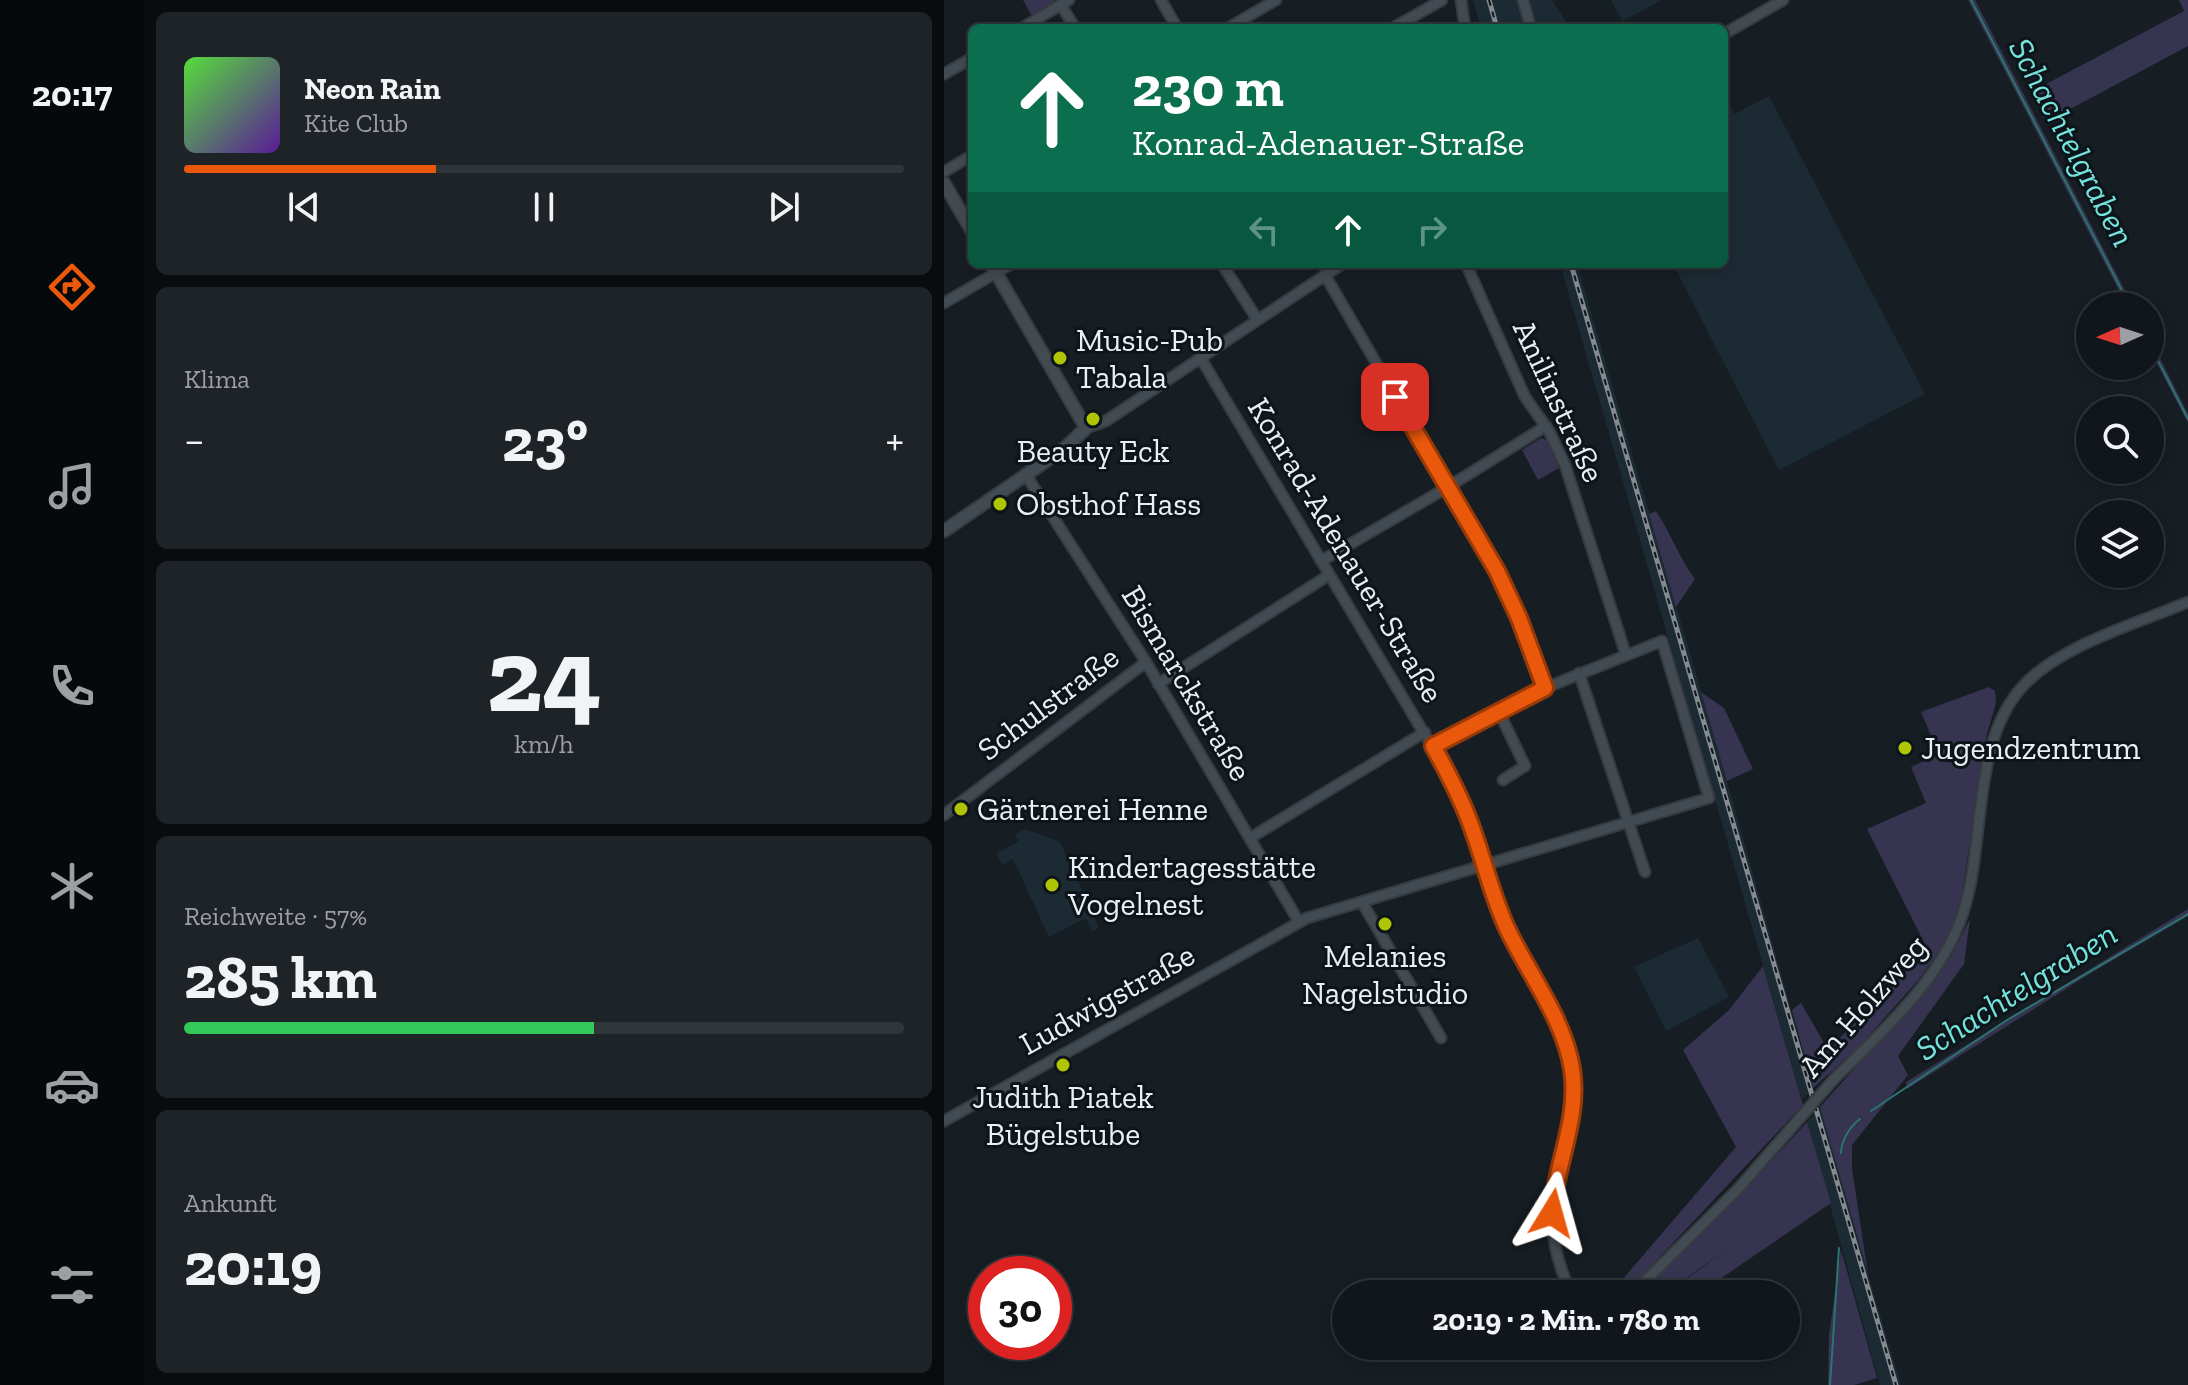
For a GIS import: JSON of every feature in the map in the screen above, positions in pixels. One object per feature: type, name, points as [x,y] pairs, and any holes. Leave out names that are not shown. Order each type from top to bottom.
[{"type":"street","points":[[1161,0],[1175,24]]},
{"type":"street","points":[[1233,24],[1259,4],[1276,0]]},
{"type":"street","points":[[1400,24],[1442,0]]},
{"type":"street","points":[[1461,0],[1464,24]]},
{"type":"street","points":[[1523,0],[1530,24]]},
{"type":"street","points":[[1760,0],[1765,10]]},
{"type":"street","points":[[1728,32],[1783,0]]},
{"type":"street","points":[[1029,24],[1065,2],[1073,24]]},
{"type":"street","points":[[944,74],[968,60]]},
{"type":"street","points":[[944,172],[968,157]]},
{"type":"street","points":[[944,183],[968,224]]},
{"type":"street","points":[[944,303],[994,268],[1086,428]]},
{"type":"street","points":[[1225,268],[1257,319]]},
{"type":"street","points":[[944,531],[1065,448],[1086,428],[1106,421],[1336,268]]},
{"type":"street","name":"Anilinstraße","points":[[1468,268],[1529,406],[1555,440],[1578,500],[1626,655]]},
{"type":"street","points":[[1325,275],[1502,580],[1545,688]]},
{"type":"street","name":"Konrad-Adenauer-Straße","points":[[1200,357],[1433,746],[1465,808],[1500,911],[1557,1025],[1572,1070],[1572,1118],[1556,1179],[1552,1213],[1558,1257],[1567,1280]]},
{"type":"street","points":[[1321,561],[1546,426]]},
{"type":"street","name":"Bismarckstraße","points":[[1026,475],[1146,662],[1299,922]]},
{"type":"street","points":[[1158,684],[1329,575]]},
{"type":"street","name":"Am Holzweg","points":[[1646,1280],[1738,1189],[1834,1079],[1909,1001],[1948,949],[1969,894],[1994,737],[2021,688],[2046,665],[2064,654],[2188,602]]},
{"type":"street","name":"Ludwigstraße","points":[[944,1121],[1299,922],[1709,798],[1662,641],[1626,655]]},
{"type":"street","points":[[1433,746],[1498,710],[1626,655]]},
{"type":"street","name":"Schulstraße","points":[[944,815],[1146,662]]},
{"type":"street","points":[[1579,673],[1645,872]]},
{"type":"street","points":[[1498,710],[1525,766],[1503,780]]},
{"type":"street","points":[[1250,838],[1425,732]]},
{"type":"street","points":[[1362,902],[1441,1038]]},
{"type":"shaded area","points":[[1023,0],[1055,0],[1052,7],[1033,18]]},
{"type":"shaded area","points":[[1473,0],[1521,0],[1526,24],[1480,24]]},
{"type":"shaded area","points":[[1530,0],[1552,0],[1567,24],[1537,24]]},
{"type":"shaded area","points":[[1611,0],[1661,0],[1623,21]]},
{"type":"shaded area","points":[[1968,0],[1975,0],[2126,292],[2120,292]]},
{"type":"shaded area","points":[[2179,0],[2188,0],[2188,46],[2046,122],[2031,92],[2184,11]]},
{"type":"shaded area","points":[[1769,96],[1925,394],[1779,470],[1675,268],[1728,268],[1728,102],[1734,114]]},
{"type":"shaded area","points":[[1561,268],[1578,268],[1727,781],[1813,1088],[1802,1100]]},
{"type":"shaded area","points":[[2164,366],[2188,414],[2188,423],[2164,377]]},
{"type":"shaded area","points":[[1541,438],[1547,440],[1559,468],[1538,480],[1522,450]]},
{"type":"shaded area","points":[[1656,511],[1695,579],[1676,607],[1649,514]]},
{"type":"shaded area","points":[[1989,687],[1995,691],[1996,703],[1987,734],[1959,913],[1945,943],[1920,978],[1859,1047],[1813,1088],[1792,1010],[1801,1003],[1828,1050],[1928,950],[1867,829],[1926,803],[1911,767],[1939,754],[1921,712]]},
{"type":"shaded area","points":[[1701,692],[1724,708],[1753,769],[1727,781]]},
{"type":"shaded area","name":"Kindertagesstätte Vogelnest","points":[[1026,829],[1060,842],[1099,928],[1092,931],[1086,918],[1049,937],[1013,859],[1002,865],[996,854],[1019,841],[1015,834]]},
{"type":"shaded area","points":[[2188,909],[2188,916],[1907,1089],[1906,1082]]},
{"type":"shaded area","points":[[1970,919],[1964,964],[1898,1056],[1908,1075],[1852,1145],[1852,1169],[1868,1274],[1820,1107],[1922,993],[1951,956]]},
{"type":"shaded area","points":[[1698,938],[1729,997],[1666,1031],[1634,967]]},
{"type":"shaded area","points":[[1763,966],[1803,1105],[1642,1276],[1638,1280],[1622,1280],[1736,1147],[1683,1050],[1729,1010]]},
{"type":"shaded area","points":[[1820,1106],[1901,1385],[1880,1385],[1807,1122]]},
{"type":"shaded area","points":[[1807,1122],[1831,1203],[1718,1280],[1685,1280],[1730,1247],[1684,1280],[1653,1280],[1738,1197]]},
{"type":"shaded area","points":[[1841,1250],[1877,1378],[1854,1385],[1828,1385],[1829,1335]]},
{"type":"waterway","name":"Schachtelgraben","points":[[1971,0],[2123,292]]},
{"type":"waterway","name":"Schachtelgraben","points":[[2164,372],[2188,419]]},
{"type":"waterway","name":"Schachtelgraben","points":[[1871,1111],[2007,1020],[2188,914]]},
{"type":"waterway","name":"Schachtelgraben","points":[[1841,1153],[1847,1134],[1860,1119]]},
{"type":"waterway","name":"Schachtelgraben","points":[[1830,1385],[1839,1248]]},
{"type":"railway","points":[[1489,0],[1496,24]]},
{"type":"railway","points":[[1572,268],[1896,1385]]},
{"type":"place","name":"Music-Pub Tabala","points":[[1060,358]]},
{"type":"place","name":"Beauty Eck","points":[[1093,419]]},
{"type":"place","name":"Obsthof Hass","points":[[1000,504]]},
{"type":"place","name":"Jugendzentrum","points":[[1905,748]]},
{"type":"place","name":"Gärtnerei Henne","points":[[961,809]]},
{"type":"place","name":"Kindertagesstätte Vogelnest","points":[[1052,885]]},
{"type":"place","name":"Melanies Nagelstudio","points":[[1385,924]]},
{"type":"place","name":"Judith Piatek Bügelstube","points":[[1063,1065]]},
{"type":"route","points":[[1395,397],[1497,571],[1519,618],[1545,688],[1433,746],[1465,808],[1507,927],[1569,1055],[1573,1084],[1572,1118],[1556,1179],[1552,1213]]}]
